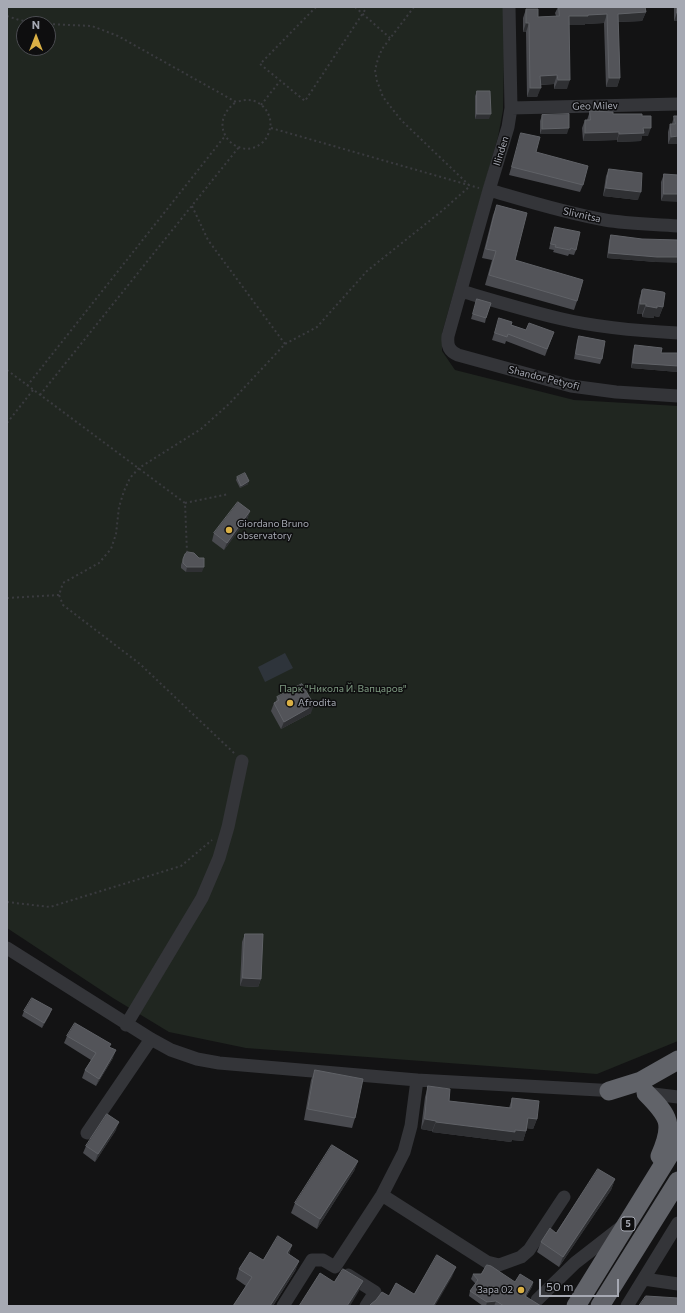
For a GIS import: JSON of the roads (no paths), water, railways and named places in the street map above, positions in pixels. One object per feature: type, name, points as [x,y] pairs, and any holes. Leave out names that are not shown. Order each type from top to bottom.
[{"type":"highway","points":[[609,1091],[641,1081],[678,1060]]},
{"type":"highway","points":[[640,1202],[665,1145],[669,1131],[669,1123],[664,1111],[646,1093]]},
{"type":"highway","name":"5","points":[[576,1306],[678,1141]]},
{"type":"highway","name":"5","points":[[600,1306],[678,1181]]},
{"type":"street","name":"Ilinden","points":[[458,355],[452,352],[448,345],[448,340],[488,190],[508,127],[511,108],[509,7]]},
{"type":"street","name":"Geo Milev","points":[[511,108],[678,104]]},
{"type":"street","name":"Slivnitsa","points":[[488,190],[572,213],[606,220],[678,226]]},
{"type":"street","points":[[461,291],[563,320],[634,330],[678,333]]},
{"type":"street","name":"Shandor Petyofi","points":[[458,355],[571,386],[616,392],[678,396]]},
{"type":"street","points":[[126,1024],[202,898],[219,858],[228,827],[242,760]]},
{"type":"street","points":[[7,948],[151,1039],[171,1050],[197,1059],[219,1063],[417,1080],[646,1093],[678,1097]]},
{"type":"street","points":[[87,1134],[151,1039]]},
{"type":"street","points":[[335,1267],[382,1195],[404,1152],[411,1126],[417,1080]]},
{"type":"street","points":[[382,1195],[487,1262],[499,1265],[521,1258],[529,1250],[564,1197]]},
{"type":"street","points":[[537,1300],[575,1263],[629,1221]]},
{"type":"street","points":[[627,1306],[678,1223]]},
{"type":"street","points":[[283,1306],[312,1260],[323,1260],[375,1292],[366,1306]]},
{"type":"street","points":[[644,1279],[678,1284]]},
{"type":"place","name":"Giordano Bruno observatory","points":[[229,530]]},
{"type":"place","name":"Afrodita","points":[[290,703]]},
{"type":"place","name":"Зара 02","points":[[521,1290]]},
{"type":"park label","name":"Парк \"Никола Й. Вапцаров\"","points":[[343,689]]}]
